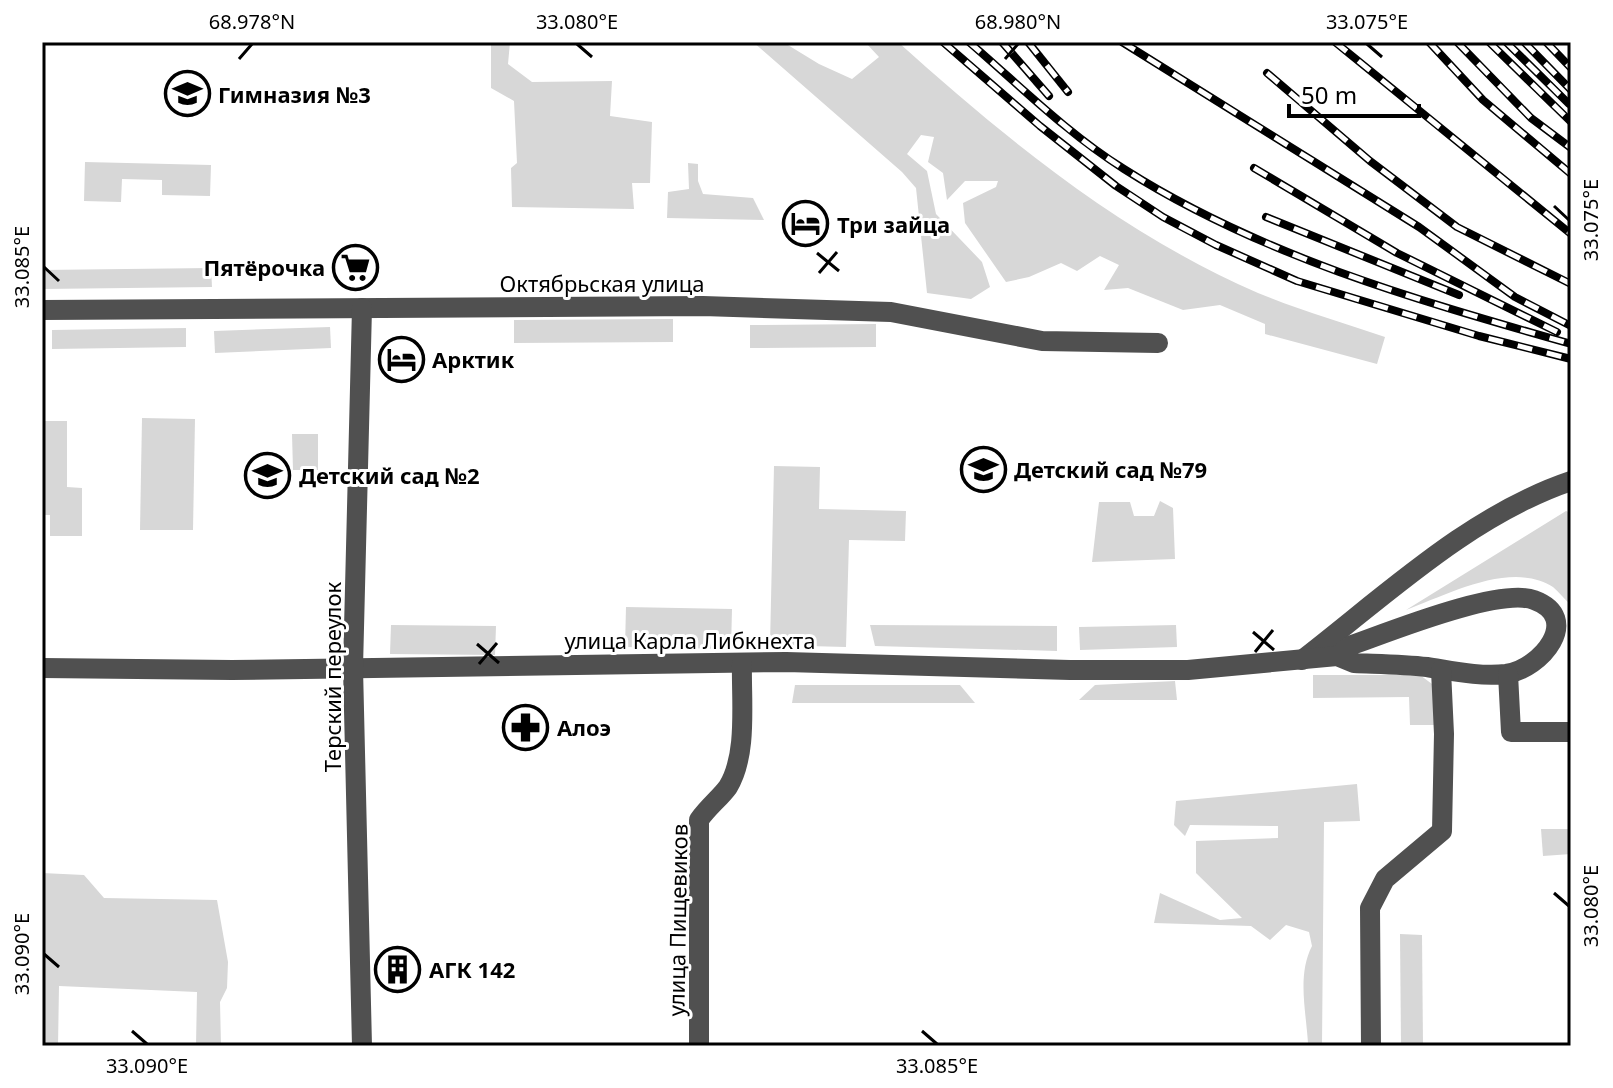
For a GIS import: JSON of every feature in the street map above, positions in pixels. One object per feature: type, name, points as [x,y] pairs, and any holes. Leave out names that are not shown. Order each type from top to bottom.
[{"type":"street","name":"Октябрьская улица","points":[[42,310],[703,306],[891,312],[1042,341],[1158,343]]},
{"type":"street","name":"Терский переулок","points":[[362,308],[353,668],[362,1046]]},
{"type":"street","points":[[1302,660],[1429,562],[1486,524],[1547,489],[1571,481]]},
{"type":"street","name":"улица Карла Либкнехта","points":[[42,668],[742,663],[1188,670],[1337,656],[1354,663],[1508,674],[1540,659],[1555,637],[1553,618],[1534,600],[1497,599],[1352,645],[1337,656]]},
{"type":"street","name":"улица Пищевиков","points":[[699,1046],[699,820],[711,802],[726,789],[738,766],[742,663]]},
{"type":"street","points":[[1371,1046],[1370,908],[1385,879],[1442,831],[1444,734],[1441,670]]},
{"type":"street","points":[[1508,674],[1511,732],[1571,732]]},
{"type":"shaded area","points":[[491,42],[510,42],[508,64],[532,82],[612,81],[610,116],[652,122],[650,183],[632,183],[634,209],[512,207],[511,168],[517,163],[514,101],[491,88]]},
{"type":"shaded area","points":[[753,42],[783,42],[852,79],[879,57],[865,42],[898,42],[1024,149],[1160,243],[1258,293],[1385,337],[1377,364],[1265,334],[1265,324],[1220,305],[1183,310],[1128,288],[1104,290],[1119,265],[1100,256],[1077,271],[1061,263],[1029,277],[1006,282],[965,223],[963,203],[996,187],[998,181],[965,181],[947,200],[943,173],[928,162],[934,137],[921,135],[907,154],[927,171],[936,214],[982,262],[990,287],[971,299],[927,293],[916,188],[902,172]]},
{"type":"shaded area","points":[[85,162],[211,165],[210,196],[162,195],[162,180],[122,179],[121,202],[84,201]]},
{"type":"shaded area","points":[[688,163],[698,164],[698,181],[703,194],[753,198],[764,220],[667,218],[668,192],[689,189]]},
{"type":"shaded area","points":[[211,268],[212,287],[42,289],[42,270]]},
{"type":"shaded area","points":[[673,319],[673,342],[514,343],[514,320]]},
{"type":"shaded area","points":[[876,324],[876,347],[750,348],[750,325]]},
{"type":"shaded area","points":[[330,327],[331,348],[215,353],[214,331]]},
{"type":"shaded area","points":[[186,328],[186,347],[52,349],[52,330]]},
{"type":"shaded area","points":[[142,418],[195,419],[193,530],[140,530]]},
{"type":"shaded area","points":[[42,421],[67,421],[67,487],[82,488],[82,536],[50,536],[50,515],[42,515]]},
{"type":"shaded area","points":[[292,434],[318,434],[318,470],[293,470]]},
{"type":"shaded area","points":[[774,466],[820,467],[819,509],[906,511],[905,541],[849,540],[846,647],[770,645]]},
{"type":"shaded area","points":[[1160,501],[1173,508],[1175,559],[1092,562],[1099,502],[1130,502],[1134,516],[1154,516]]},
{"type":"shaded area","points":[[1566,511],[1571,513],[1571,605],[1553,587],[1518,577],[1479,583],[1406,610]]},
{"type":"shaded area","points":[[626,607],[732,609],[731,649],[625,647]]},
{"type":"shaded area","points":[[391,625],[496,626],[495,655],[390,654]]},
{"type":"shaded area","points":[[870,625],[1057,626],[1057,651],[875,646]]},
{"type":"shaded area","points":[[1176,625],[1177,647],[1080,650],[1079,627]]},
{"type":"shaded area","points":[[1313,675],[1420,675],[1432,684],[1436,725],[1410,725],[1409,697],[1313,698]]},
{"type":"shaded area","points":[[1175,681],[1177,700],[1079,700],[1095,685]]},
{"type":"shaded area","points":[[795,685],[960,685],[975,703],[792,703]]},
{"type":"shaded area","points":[[1357,784],[1360,821],[1324,822],[1322,1045],[1308,1043],[1304,981],[1307,957],[1312,946],[1309,932],[1286,925],[1270,940],[1251,926],[1154,923],[1160,893],[1220,920],[1242,918],[1196,873],[1196,841],[1278,838],[1278,826],[1190,825],[1185,836],[1174,825],[1176,801]]},
{"type":"shaded area","points":[[1541,829],[1571,829],[1571,854],[1543,856]]},
{"type":"shaded area","points":[[42,873],[84,875],[104,898],[217,900],[228,962],[227,988],[220,1002],[221,1046],[196,1046],[197,992],[59,986],[58,1046],[42,1046]]},
{"type":"shaded area","points":[[1400,934],[1422,935],[1423,1046],[1401,1046]]},
{"type":"railway","points":[[943,42],[1040,126],[1116,186],[1163,217],[1216,245],[1297,281],[1479,336],[1571,359]]},
{"type":"railway","points":[[969,42],[1103,155],[1176,200],[1230,227],[1341,273],[1571,344]]},
{"type":"railway","points":[[1002,42],[1049,96]]},
{"type":"railway","points":[[1028,42],[1068,92]]},
{"type":"railway","points":[[1122,42],[1419,227],[1515,297],[1571,326]]},
{"type":"railway","points":[[1335,42],[1571,234]]},
{"type":"railway","points":[[1429,42],[1483,100],[1571,174]]},
{"type":"railway","points":[[1457,42],[1531,118],[1571,148]]},
{"type":"railway","points":[[1489,42],[1571,122]]},
{"type":"railway","points":[[1506,42],[1569,104]]},
{"type":"railway","points":[[1524,42],[1571,90]]},
{"type":"railway","points":[[1546,42],[1571,68]]},
{"type":"railway","points":[[1267,73],[1370,161],[1457,227],[1571,284]]},
{"type":"railway","points":[[1254,168],[1397,253],[1557,332]]},
{"type":"railway","points":[[1266,217],[1459,295]]},
{"type":"place","name":"Гимназия №3","points":[[187,94]]},
{"type":"place","name":"Три зайца","points":[[806,224]]},
{"type":"place","name":"Пятёрочка","points":[[356,267]]},
{"type":"place","name":"Арктик","points":[[401,359]]},
{"type":"place","name":"Детский сад №79","points":[[983,469]]},
{"type":"place","name":"Детский сад №2","points":[[268,475]]},
{"type":"place","name":"Алоэ","points":[[526,727]]},
{"type":"place","name":"АГК 142","points":[[398,969]]}]
